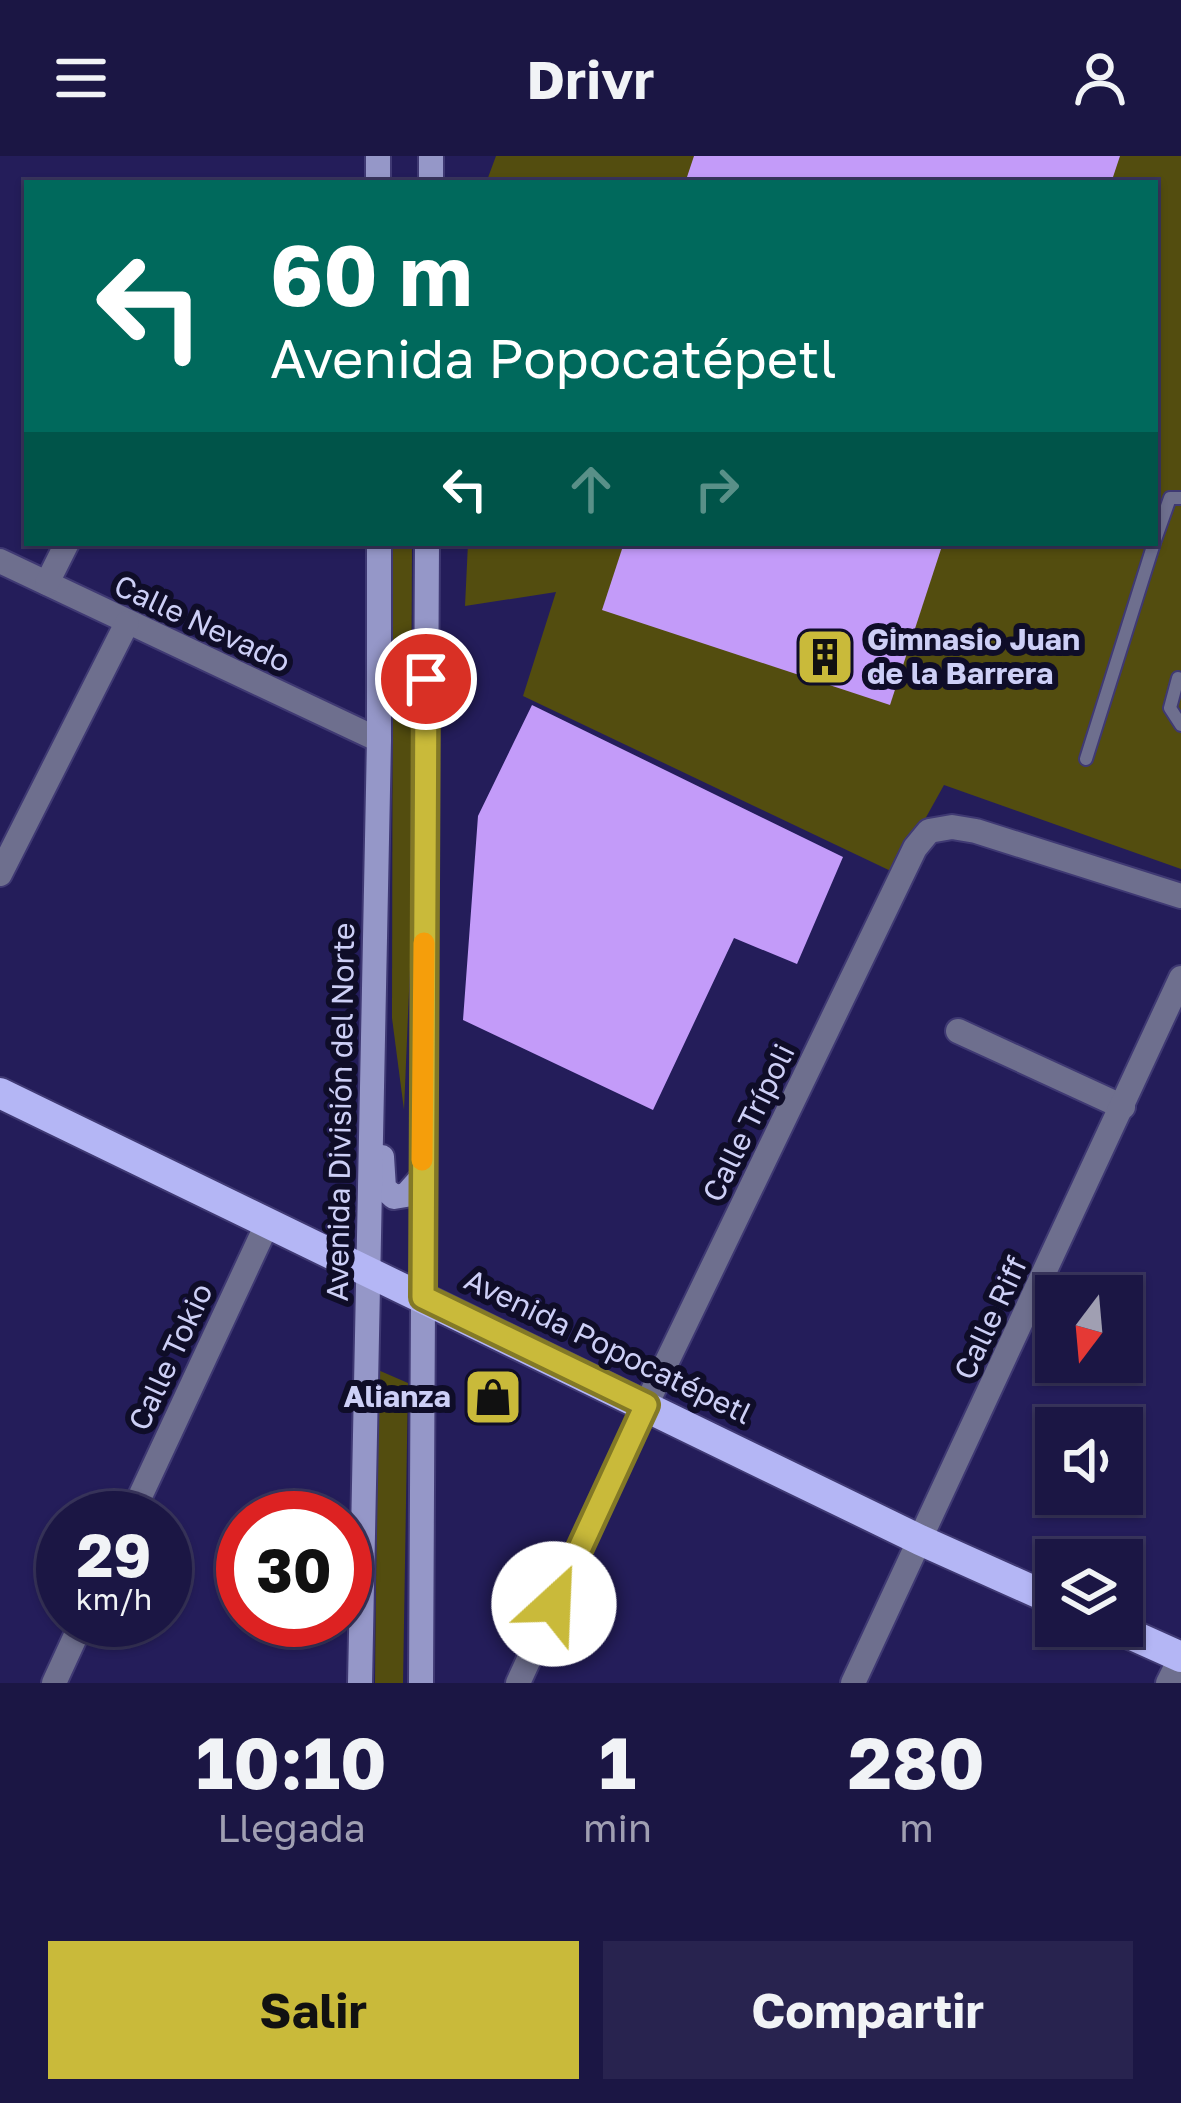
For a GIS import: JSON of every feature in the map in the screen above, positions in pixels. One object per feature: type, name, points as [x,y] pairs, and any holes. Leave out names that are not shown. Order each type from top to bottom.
[{"type":"main road","name":"Avenida División del Norte","points":[[360,1683],[379,546]]},
{"type":"main road","points":[[421,1683],[428,546]]},
{"type":"main road","points":[[372,1026],[383,1042],[384,1187],[400,1198],[422,1177]]},
{"type":"main road","name":"Avenida Popocatépetl","points":[[0,1093],[1035,1592]]},
{"type":"main road","points":[[1143,1640],[1181,1657]]},
{"type":"street","points":[[47,583],[66,546]]},
{"type":"street","name":"Calle Nevado","points":[[0,561],[379,740]]},
{"type":"street","points":[[0,874],[127,622]]},
{"type":"street","name":"Calle Trípoli","points":[[518,1683],[646,1405],[915,848],[929,831],[952,827],[976,832],[1181,896]]},
{"type":"street","name":"Calle Riff","points":[[854,1683],[1181,978]]},
{"type":"street","points":[[958,1030],[1123,1107]]},
{"type":"street","name":"Calle Tokio","points":[[143,1491],[268,1222]]},
{"type":"street","points":[[54,1683],[71,1647]]},
{"type":"street","points":[[1168,1683],[1181,1657]]},
{"type":"lane","points":[[1158,533],[1170,498],[1181,498]]},
{"type":"lane","points":[[1086,759],[1154,546]]},
{"type":"lane","points":[[1178,678],[1170,708],[1181,725]]},
{"type":"shaded area","points":[[496,156],[1181,156],[1181,869],[944,785],[895,873],[523,696],[556,592],[465,606],[468,546],[1158,546],[1158,180],[487,180]]},
{"type":"shaded area","points":[[393,546],[412,546],[410,968],[404,1110],[392,1018]]},
{"type":"shaded area","points":[[378,1370],[408,1383],[403,1683],[375,1683]]},
{"type":"building","points":[[694,156],[1120,156],[1112,180],[686,180]]},
{"type":"building","name":"Gimnasio Juan de la Barrera","points":[[623,546],[942,546],[890,705],[602,610]]},
{"type":"building","points":[[532,705],[843,857],[797,964],[734,938],[653,1110],[463,1020],[478,816]]},
{"type":"slow traffic","points":[[422,1160],[424,943]]},
{"type":"place","name":"Gimnasio Juan de la Barrera","points":[[825,657]]},
{"type":"place","name":"Alianza","points":[[493,1397]]},
{"type":"route","points":[[426,679],[423,1297],[646,1405],[554,1604]]}]
